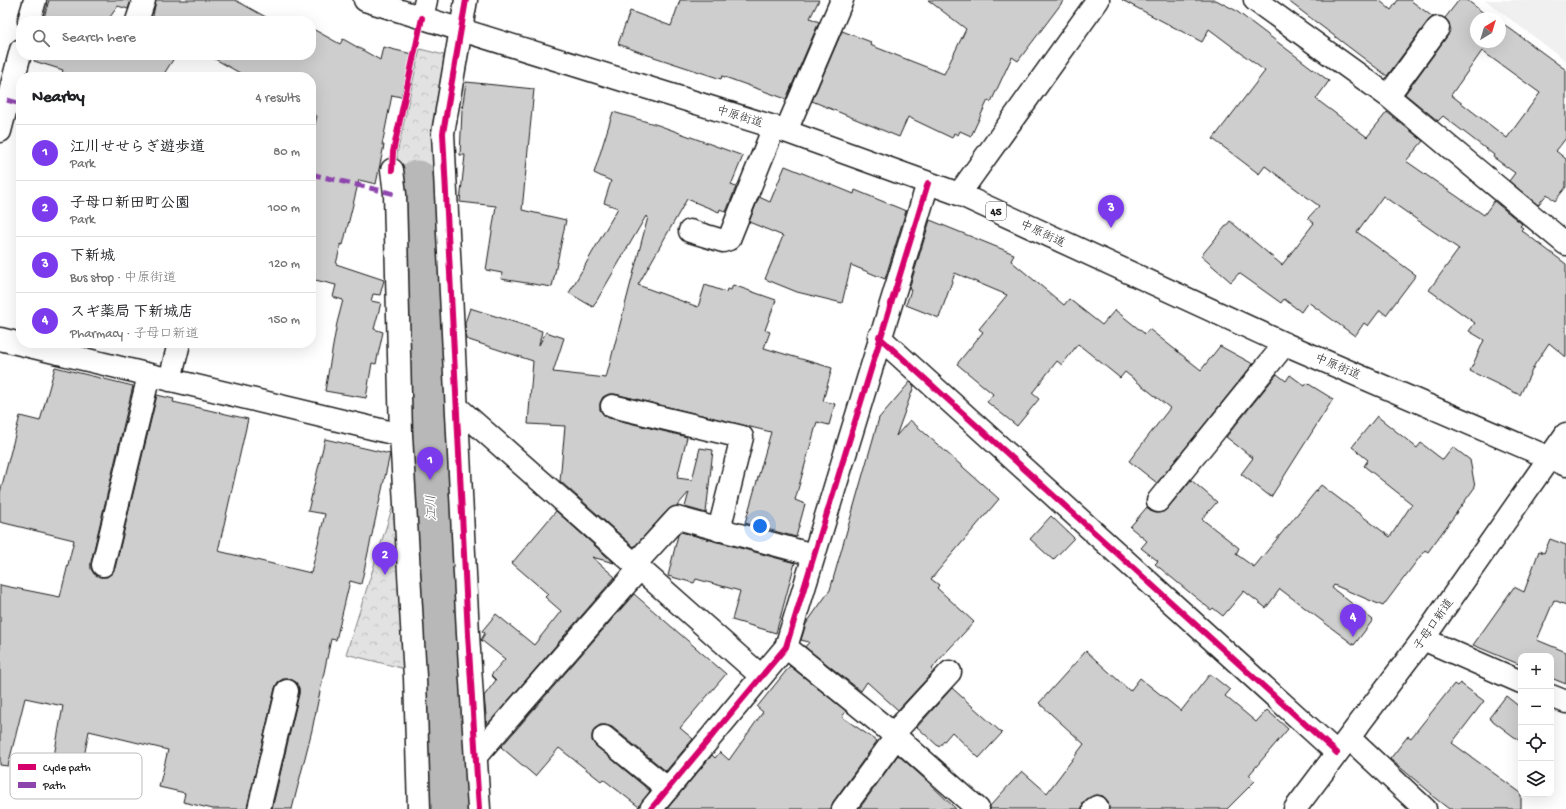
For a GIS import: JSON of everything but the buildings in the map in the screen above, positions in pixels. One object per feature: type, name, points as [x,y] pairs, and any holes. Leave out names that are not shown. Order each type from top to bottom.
[{"type":"street","points":[[30,16],[35,0]]},
{"type":"street","points":[[139,16],[144,0]]},
{"type":"street","name":"中原街道","points":[[366,0],[424,9],[460,30],[780,129],[959,194],[1285,344],[1558,461]]},
{"type":"street","points":[[466,0],[443,133],[479,809]]},
{"type":"street","points":[[690,231],[723,241],[729,239],[842,0]]},
{"type":"street","points":[[959,194],[1098,0]]},
{"type":"street","points":[[1255,0],[1388,96],[1566,244]]},
{"type":"street","points":[[1388,96],[1438,28]]},
{"type":"street","points":[[0,132],[4,94],[17,60]]},
{"type":"street","points":[[392,170],[395,194],[401,435],[415,676],[419,809]]},
{"type":"street","points":[[651,809],[786,647],[879,337],[928,183]]},
{"type":"street","points":[[879,337],[1343,745],[1425,809]]},
{"type":"street","points":[[0,339],[16,343]]},
{"type":"street","points":[[1158,501],[1285,344]]},
{"type":"street","points":[[36,348],[401,435]]},
{"type":"street","points":[[170,380],[178,348]]},
{"type":"street","points":[[103,565],[149,376]]},
{"type":"street","points":[[612,406],[742,437],[719,530]]},
{"type":"street","points":[[457,407],[761,676]]},
{"type":"street","name":"子母口新道","points":[[1295,809],[1558,461],[1566,434]]},
{"type":"street","points":[[476,756],[678,518],[814,555]]},
{"type":"street","points":[[1423,639],[1518,681]]},
{"type":"street","points":[[786,647],[895,736],[978,809]]},
{"type":"street","points":[[843,809],[895,736],[950,672]]},
{"type":"street","points":[[259,809],[287,691]]},
{"type":"street","points":[[1554,697],[1566,702]]},
{"type":"street","points":[[604,737],[668,789]]},
{"type":"shaded area","points":[[1485,0],[1566,0],[1566,61],[1506,16],[1506,12],[1501,12]]},
{"type":"green space","points":[[420,49],[444,55],[432,178],[456,655],[422,663],[397,154]]},
{"type":"green space","points":[[396,496],[405,669],[346,654]]},
{"type":"waterway","name":"江川","points":[[417,184],[424,270],[429,291],[432,338],[429,356],[435,459],[428,472],[433,593],[443,686],[450,809]]},
{"type":"marked path","points":[[7,100],[16,103]]},
{"type":"marked path","points":[[316,175],[395,194]]},
{"type":"cycle path","points":[[466,0],[443,133],[468,634],[479,809]]},
{"type":"cycle path","points":[[392,170],[393,152],[422,18]]},
{"type":"cycle path","points":[[651,809],[786,647],[928,183]]},
{"type":"cycle path","points":[[879,337],[1337,753]]},
{"type":"place","name":"下新城","points":[[1111,228]]},
{"type":"place","name":"江川せせらぎ遊歩道","points":[[430,480]]},
{"type":"place","name":"子母口新田町公園","points":[[385,575]]},
{"type":"place","name":"スギ薬局 下新城店","points":[[1353,637]]}]
